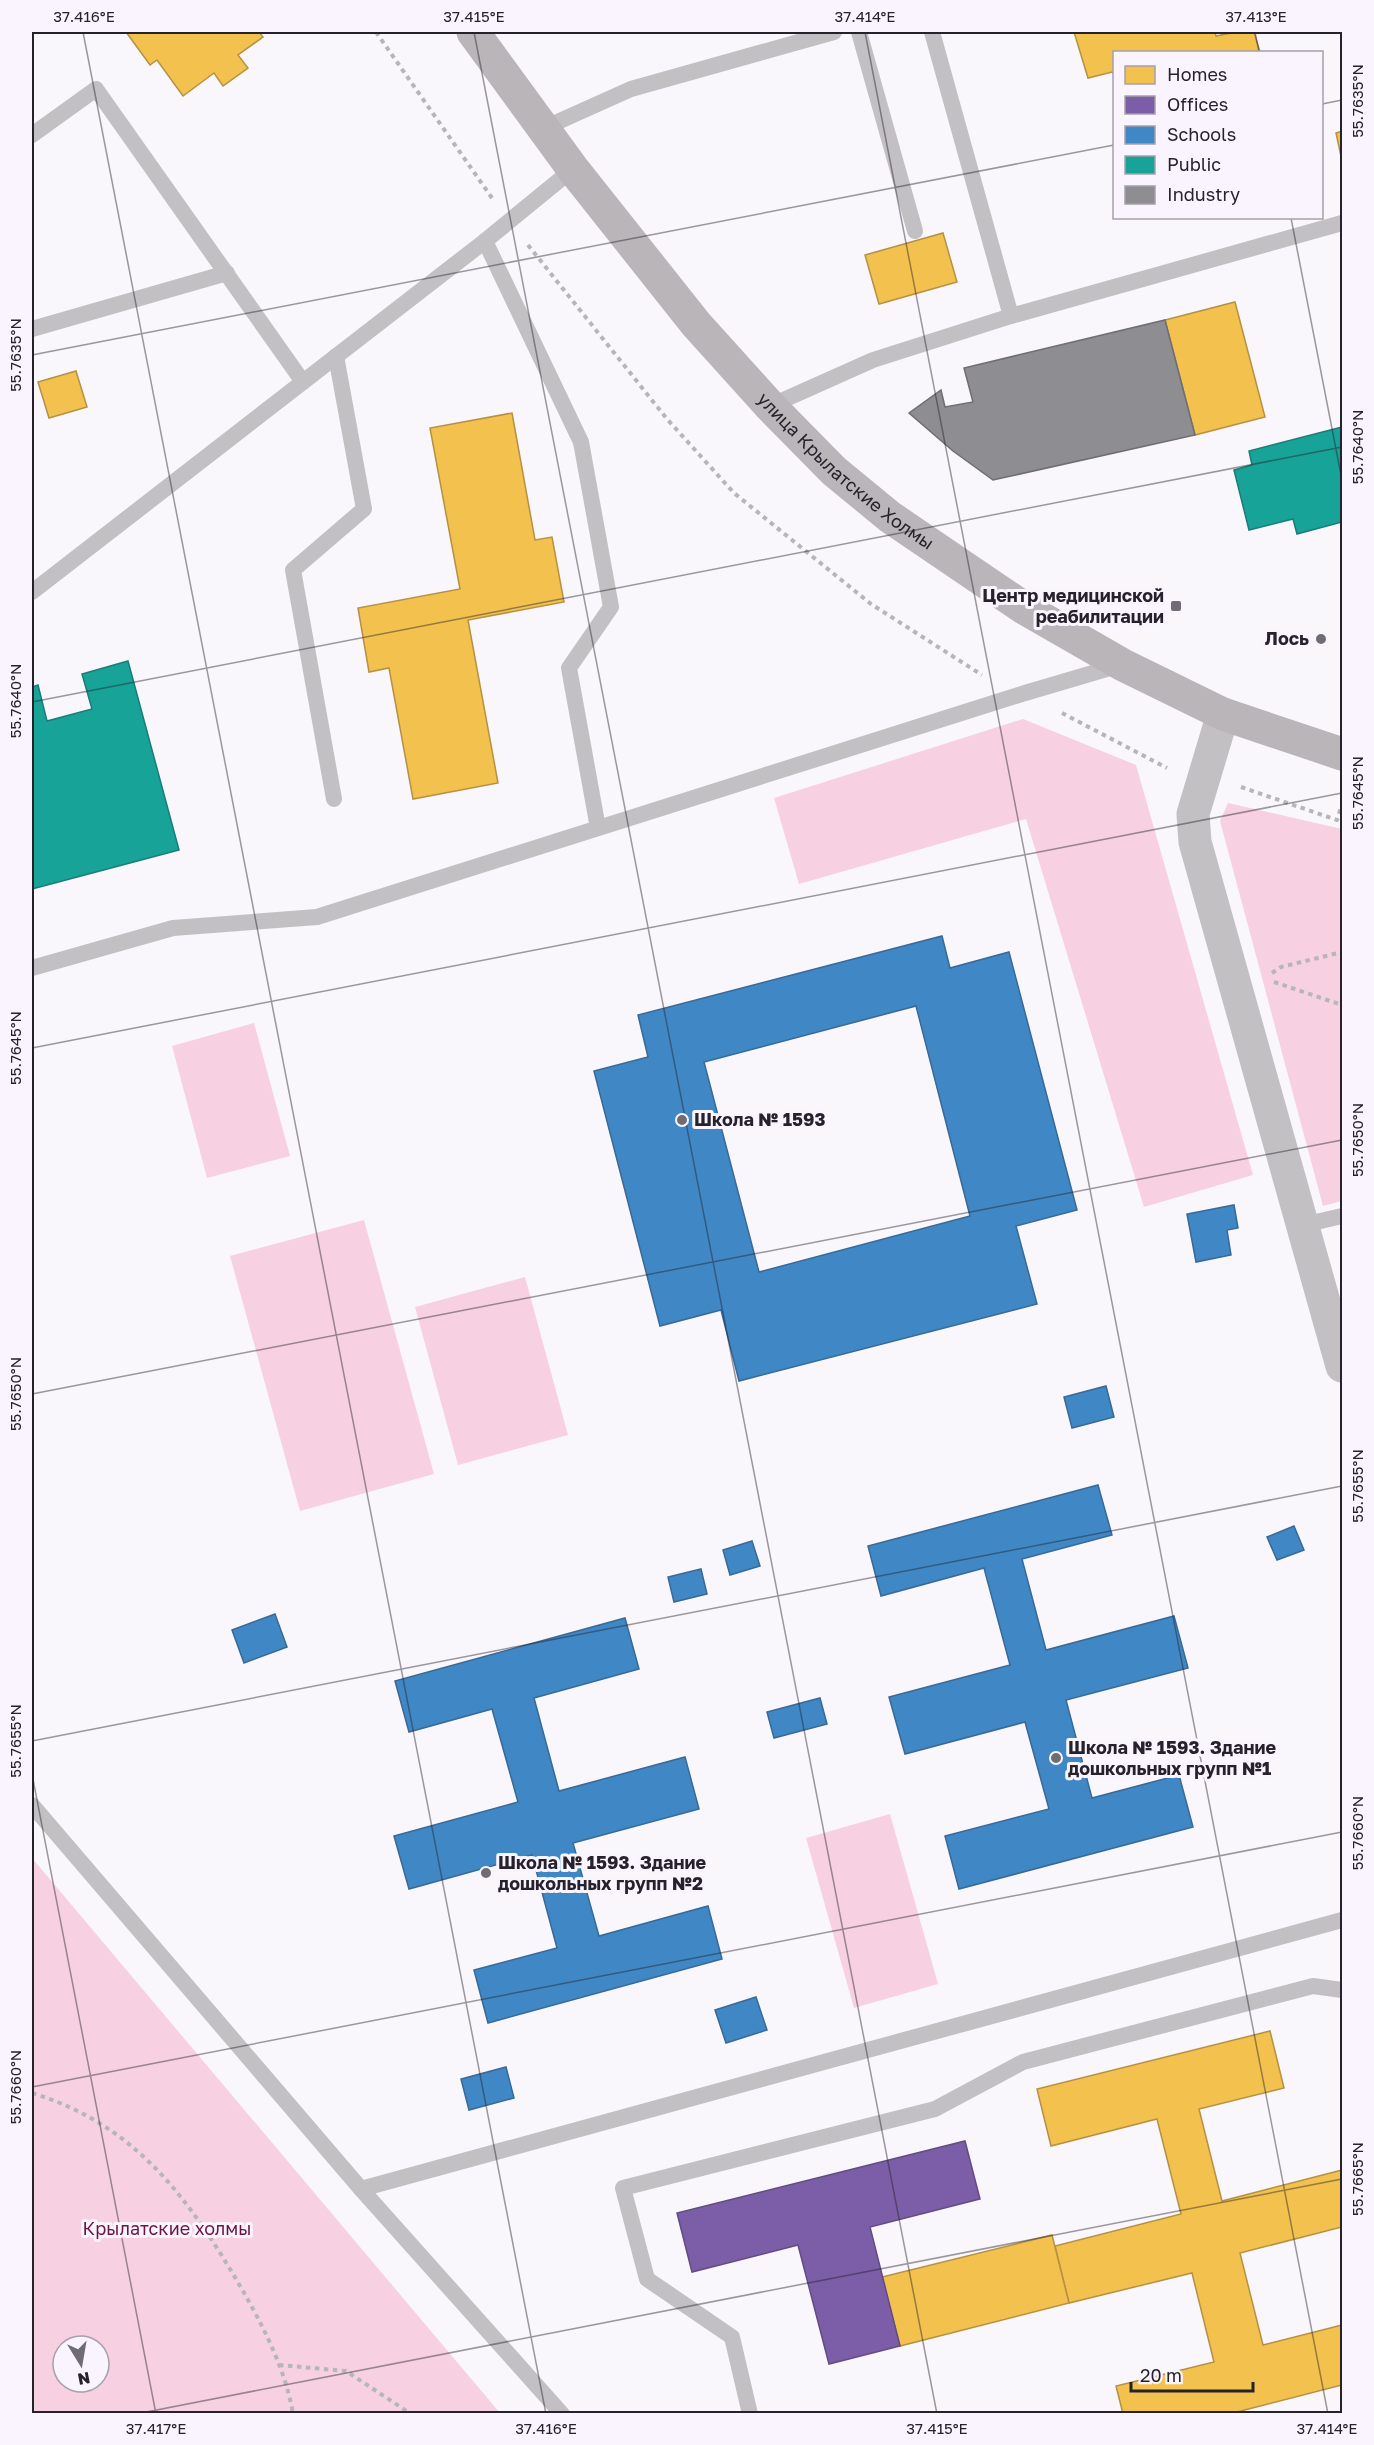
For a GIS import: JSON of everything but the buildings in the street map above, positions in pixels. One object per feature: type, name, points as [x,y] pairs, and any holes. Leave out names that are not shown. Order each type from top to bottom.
[{"type":"street","name":"улица Крылатские Холмы","points":[[473,32],[573,169],[696,324],[834,471],[890,517],[1024,608],[1123,665],[1224,714],[1342,754]]},
{"type":"street","points":[[1224,714],[1193,814],[1195,842],[1342,1366]]},
{"type":"lane","points":[[544,128],[631,89],[834,32]]},
{"type":"lane","points":[[859,32],[915,231]]},
{"type":"lane","points":[[932,32],[1011,316]]},
{"type":"lane","points":[[32,135],[96,89],[303,382]]},
{"type":"lane","points":[[32,592],[485,241],[573,169]]},
{"type":"lane","points":[[770,405],[873,360],[1011,316],[1342,223]]},
{"type":"lane","points":[[485,241],[581,442],[611,607],[569,668],[598,828]]},
{"type":"lane","points":[[32,329],[227,273]]},
{"type":"lane","points":[[334,799],[293,570],[364,509],[336,356]]},
{"type":"lane","points":[[32,968],[173,928],[317,917],[1025,693],[1123,665]]},
{"type":"lane","points":[[1304,1226],[1342,1216]]},
{"type":"lane","points":[[32,1805],[362,2189],[562,2414]]},
{"type":"lane","points":[[362,2189],[1342,1920]]},
{"type":"lane","points":[[750,2414],[732,2337],[647,2279],[623,2188],[934,2109],[1023,2062],[1313,1986],[1342,1990]]},
{"type":"path","points":[[376,32],[509,221],[667,419],[734,493],[871,604],[978,673],[1025,693],[1165,767],[1205,774],[1337,820],[1342,804]]},
{"type":"path","points":[[1262,978],[1281,967],[1342,952]]},
{"type":"path","points":[[1272,981],[1342,1005]]},
{"type":"path","points":[[32,2093],[48,2098],[105,2126],[145,2157],[174,2185],[199,2219],[253,2308],[279,2366],[293,2414]]},
{"type":"path","points":[[279,2366],[346,2371],[411,2414]]},
{"type":"green space","points":[[1023,719],[1136,765],[1253,1175],[1144,1207],[1026,819],[799,884],[774,798]]},
{"type":"green space","points":[[1228,803],[1342,829],[1342,1201],[1323,1206],[1220,821]]},
{"type":"green space","points":[[254,1023],[290,1156],[207,1178],[172,1046]]},
{"type":"green space","points":[[364,1220],[434,1474],[300,1511],[230,1256]]},
{"type":"green space","points":[[525,1277],[568,1435],[458,1465],[415,1307]]},
{"type":"green space","points":[[890,1814],[938,1984],[854,2008],[806,1838]]},
{"type":"green space","name":"Крылатские холмы","points":[[32,1858],[500,2413],[32,2413]]},
{"type":"place","name":"Центр медицинской реабилитации","points":[[1176,606]]},
{"type":"place","name":"Лось","points":[[1321,639]]},
{"type":"place","name":"Школа № 1593","points":[[682,1120]]},
{"type":"place","name":"Школа № 1593. Здание дошкольных групп №1","points":[[1056,1758]]},
{"type":"place","name":"Школа № 1593. Здание дошкольных групп №2","points":[[486,1873]]}]
